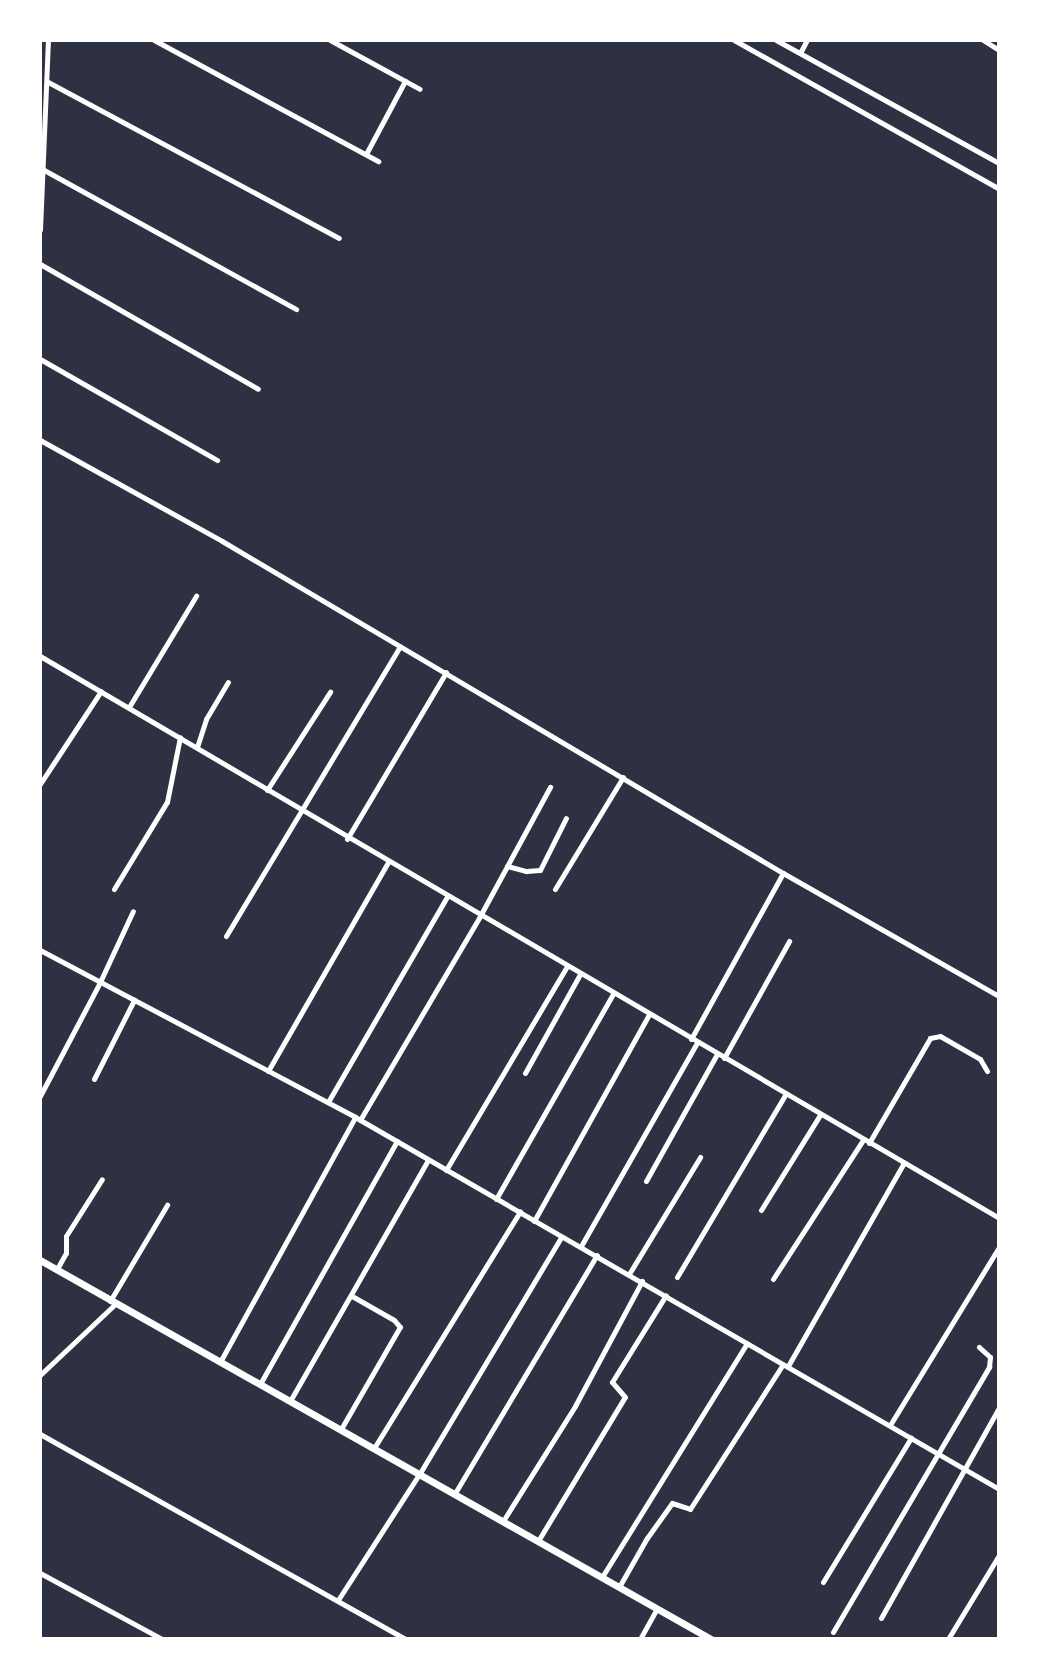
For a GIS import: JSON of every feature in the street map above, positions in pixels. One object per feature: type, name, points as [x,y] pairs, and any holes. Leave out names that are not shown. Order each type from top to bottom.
[{"type":"main road","points":[[40,1260],[711,1639]]},
{"type":"street","points":[[40,230],[48,40]]},
{"type":"street","points":[[154,40],[378,161]]},
{"type":"street","points":[[330,40],[419,89]]},
{"type":"street","points":[[734,40],[999,189]]},
{"type":"street","points":[[776,40],[999,163]]},
{"type":"street","points":[[800,53],[807,40]]},
{"type":"street","points":[[983,40],[999,50]]},
{"type":"street","points":[[366,154],[405,81]]},
{"type":"street","points":[[48,82],[339,238]]},
{"type":"street","points":[[44,170],[296,309]]},
{"type":"street","points":[[40,264],[258,389]]},
{"type":"street","points":[[40,359],[217,460]]},
{"type":"street","points":[[40,440],[222,541],[783,873],[999,996]]},
{"type":"street","points":[[129,707],[196,596]]},
{"type":"street","points":[[226,936],[400,646]]},
{"type":"street","points":[[40,656],[347,839],[999,1218]]},
{"type":"street","points":[[347,839],[446,672]]},
{"type":"street","points":[[195,746],[205,719],[228,682]]},
{"type":"street","points":[[40,784],[101,691]]},
{"type":"street","points":[[267,790],[330,692]]},
{"type":"street","points":[[114,889],[167,802],[182,739]]},
{"type":"street","points":[[555,890],[623,777]]},
{"type":"street","points":[[220,1363],[358,1119],[480,916],[550,787]]},
{"type":"street","points":[[507,866],[526,871],[540,870],[566,818]]},
{"type":"street","points":[[268,1071],[388,862]]},
{"type":"street","points":[[581,1246],[783,873]]},
{"type":"street","points":[[328,1102],[447,897]]},
{"type":"street","points":[[40,1096],[100,982],[133,911]]},
{"type":"street","points":[[724,1058],[789,941]]},
{"type":"street","points":[[40,950],[328,1102],[999,1489]]},
{"type":"street","points":[[446,1170],[567,967]]},
{"type":"street","points":[[525,1073],[580,974]]},
{"type":"street","points":[[496,1199],[614,994]]},
{"type":"street","points":[[94,1079],[134,1000]]},
{"type":"street","points":[[534,1221],[649,1014]]},
{"type":"street","points":[[773,1279],[866,1142],[930,1038],[940,1036],[980,1059],[987,1071]]},
{"type":"street","points":[[646,1181],[717,1054]]},
{"type":"street","points":[[677,1277],[785,1095]]},
{"type":"street","points":[[761,1210],[820,1115]]},
{"type":"street","points":[[260,1384],[397,1142]]},
{"type":"street","points":[[629,1274],[700,1157]]},
{"type":"street","points":[[290,1401],[428,1160]]},
{"type":"street","points":[[619,1587],[646,1538],[671,1503],[690,1509],[786,1365],[904,1163]]},
{"type":"street","points":[[57,1269],[65,1253],[66,1236],[102,1179]]},
{"type":"street","points":[[40,1375],[113,1302],[167,1205]]},
{"type":"street","points":[[374,1448],[468,1292],[520,1212]]},
{"type":"street","points":[[338,1600],[420,1474],[561,1237]]},
{"type":"street","points":[[890,1425],[999,1247]]},
{"type":"street","points":[[455,1493],[597,1255]]},
{"type":"street","points":[[503,1521],[575,1406],[642,1281]]},
{"type":"street","points":[[538,1541],[625,1396],[612,1386],[612,1382],[666,1295]]},
{"type":"street","points":[[341,1429],[400,1327],[394,1320],[352,1296]]},
{"type":"street","points":[[602,1577],[747,1343]]},
{"type":"street","points":[[833,1632],[989,1367],[990,1357],[979,1347]]},
{"type":"street","points":[[881,1618],[999,1408]]},
{"type":"street","points":[[40,1434],[406,1639]]},
{"type":"street","points":[[824,1582],[911,1438]]},
{"type":"street","points":[[948,1639],[999,1555]]},
{"type":"street","points":[[40,1573],[162,1639]]},
{"type":"street","points":[[640,1639],[657,1608]]}]
